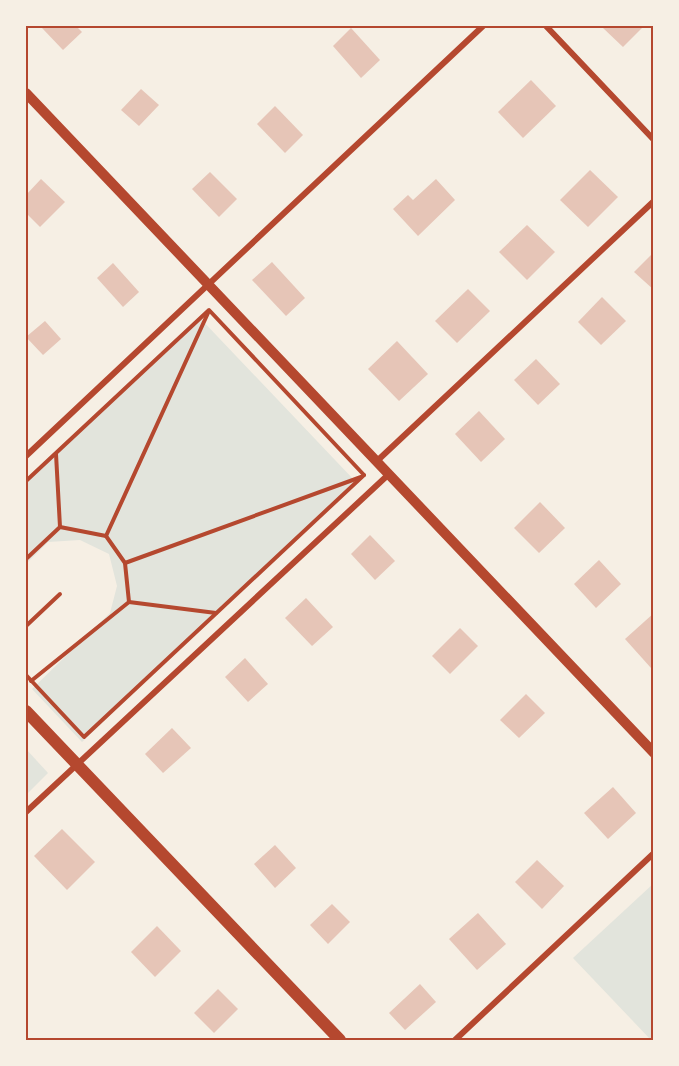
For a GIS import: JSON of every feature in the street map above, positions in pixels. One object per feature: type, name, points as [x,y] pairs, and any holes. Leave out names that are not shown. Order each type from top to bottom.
[{"type":"main road","points":[[26,711],[340,1041]]},
{"type":"street","points":[[26,456],[483,26]]},
{"type":"street","points":[[546,26],[654,140]]},
{"type":"street","points":[[26,93],[654,753]]},
{"type":"street","points":[[377,461],[654,201]]},
{"type":"street","points":[[26,812],[389,474]]},
{"type":"street","points":[[455,1041],[654,853]]},
{"type":"path","points":[[26,482],[209,310]]},
{"type":"path","points":[[209,310],[364,475]]},
{"type":"path","points":[[106,536],[209,310]]},
{"type":"path","points":[[26,559],[60,527],[56,453]]},
{"type":"path","points":[[125,562],[364,475]]},
{"type":"path","points":[[26,675],[84,737],[364,475]]},
{"type":"path","points":[[60,527],[106,536],[125,562],[129,603]]},
{"type":"path","points":[[26,626],[60,594]]},
{"type":"path","points":[[31,681],[129,603],[217,613]]},
{"type":"shaded area","points":[[199,317],[355,481],[82,742],[32,689],[110,613],[117,586],[109,554],[80,540],[48,542],[26,564],[26,479]]},
{"type":"shaded area","points":[[26,749],[48,773],[26,795]]},
{"type":"shaded area","points":[[653,884],[654,1040],[651,1040],[573,958]]},
{"type":"building","points":[[45,26],[76,26],[82,32],[63,50],[42,28]]},
{"type":"building","points":[[606,26],[644,26],[623,47],[603,28]]},
{"type":"building","points":[[351,28],[380,60],[361,78],[333,46]]},
{"type":"building","points":[[531,80],[556,106],[523,138],[498,112]]},
{"type":"building","points":[[141,89],[159,105],[139,126],[121,110]]},
{"type":"building","points":[[275,106],[303,135],[285,153],[257,124]]},
{"type":"building","points":[[590,170],[618,197],[588,227],[560,200]]},
{"type":"building","points":[[210,172],[237,199],[219,217],[192,189]]},
{"type":"building","points":[[41,179],[65,202],[40,227],[26,213],[26,195]]},
{"type":"building","points":[[436,179],[455,200],[418,236],[393,209],[408,195],[413,200]]},
{"type":"building","points":[[527,225],[555,252],[527,280],[499,252]]},
{"type":"building","points":[[654,252],[654,290],[634,272]]},
{"type":"building","points":[[272,262],[305,298],[286,316],[252,280]]},
{"type":"building","points":[[113,263],[139,292],[123,307],[97,278]]},
{"type":"building","points":[[468,289],[490,311],[457,343],[435,321]]},
{"type":"building","points":[[602,297],[626,321],[601,345],[578,322]]},
{"type":"building","points":[[45,321],[61,339],[43,355],[26,337]]},
{"type":"building","points":[[397,341],[428,374],[399,401],[368,369]]},
{"type":"building","points":[[536,359],[560,384],[538,405],[514,380]]},
{"type":"building","points":[[479,411],[505,439],[481,462],[455,434]]},
{"type":"building","points":[[540,502],[565,528],[539,553],[514,528]]},
{"type":"building","points":[[370,535],[395,561],[375,580],[351,554]]},
{"type":"building","points":[[599,560],[621,584],[596,608],[574,584]]},
{"type":"building","points":[[306,598],[333,627],[312,646],[285,618]]},
{"type":"building","points":[[654,613],[654,665],[651,668],[625,639]]},
{"type":"building","points":[[460,628],[478,646],[450,674],[432,656]]},
{"type":"building","points":[[245,658],[268,684],[248,702],[225,677]]},
{"type":"building","points":[[526,694],[545,713],[519,738],[500,720]]},
{"type":"building","points":[[172,728],[191,748],[163,773],[145,754]]},
{"type":"building","points":[[613,787],[636,813],[608,839],[584,813]]},
{"type":"building","points":[[62,829],[95,862],[67,890],[34,856]]},
{"type":"building","points":[[275,845],[296,868],[275,888],[254,864]]},
{"type":"building","points":[[537,860],[564,886],[542,909],[515,882]]},
{"type":"building","points":[[332,904],[350,922],[328,944],[310,925]]},
{"type":"building","points":[[478,913],[506,944],[477,970],[449,939]]},
{"type":"building","points":[[157,926],[181,951],[155,977],[131,952]]},
{"type":"building","points":[[420,984],[436,1002],[405,1030],[389,1013]]},
{"type":"building","points":[[218,989],[238,1009],[214,1033],[194,1013]]}]
